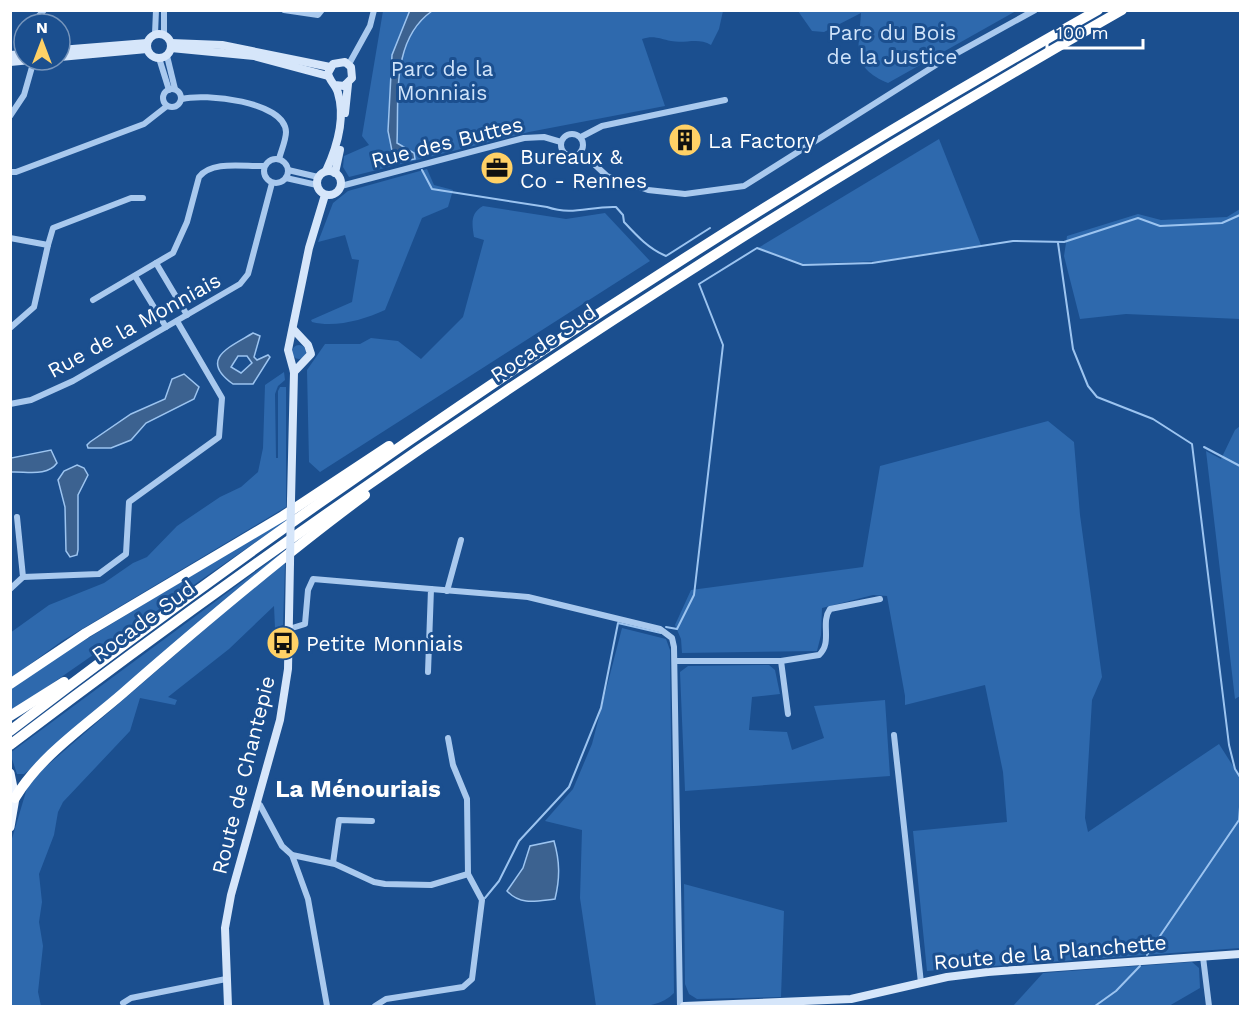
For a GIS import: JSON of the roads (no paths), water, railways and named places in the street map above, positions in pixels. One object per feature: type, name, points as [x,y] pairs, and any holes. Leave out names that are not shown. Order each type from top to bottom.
[{"type":"highway","name":"Rocade Sud","points":[[10,731],[89,671],[428,429],[581,326],[757,213],[952,94],[1098,10]]},
{"type":"highway","name":"Rocade Sud","points":[[10,745],[162,631],[406,458],[599,328],[780,213],[988,87],[1122,10]]},
{"type":"highway","points":[[10,684],[86,633],[283,516],[392,445],[428,429]]},
{"type":"highway","points":[[15,798],[40,765],[261,574],[396,472],[406,458]]},
{"type":"highway","points":[[10,716],[75,675],[89,671]]},
{"type":"main road","points":[[10,827],[15,798],[12,777]]},
{"type":"street","points":[[156,10],[160,34],[167,51],[172,89],[182,99],[213,98],[271,110],[279,115],[286,130],[279,159]]},
{"type":"street","points":[[72,55],[147,46],[160,34],[164,10]]},
{"type":"street","points":[[284,10],[309,15],[318,15],[322,10]]},
{"type":"street","points":[[349,64],[370,26],[374,10]]},
{"type":"street","points":[[581,152],[607,177],[648,190],[684,194],[744,186],[939,63],[1035,10]]},
{"type":"street","points":[[72,49],[147,46]]},
{"type":"street","points":[[147,46],[151,55],[167,51],[254,56],[329,71]]},
{"type":"street","points":[[329,71],[337,62],[349,64]]},
{"type":"street","points":[[331,172],[348,84],[353,74],[349,64]]},
{"type":"street","points":[[286,178],[317,181],[331,172],[342,116],[335,85],[329,71]]},
{"type":"street","points":[[10,116],[24,95],[29,72]]},
{"type":"street","points":[[335,85],[348,84]]},
{"type":"street","points":[[167,106],[163,97],[172,89]]},
{"type":"street","points":[[10,172],[16,172],[144,123],[167,106],[177,106],[182,99]]},
{"type":"street","points":[[581,137],[584,146],[581,152],[568,156],[561,148],[561,142],[568,134],[581,137],[602,126],[725,100]]},
{"type":"street","name":"Rue des Buttes","points":[[341,186],[524,138],[544,137],[561,142]]},
{"type":"street","points":[[93,300],[173,253],[187,222],[199,177],[204,170],[212,167],[264,166],[271,160],[279,159],[288,170],[286,178],[281,182],[272,183],[263,174],[264,166]]},
{"type":"street","points":[[288,170],[317,181],[325,195],[301,285],[292,344],[288,350],[292,360],[302,363]]},
{"type":"street","points":[[325,195],[337,193],[341,186],[340,177],[331,172]]},
{"type":"street","name":"Rue de la Monniais","points":[[10,404],[31,400],[74,381],[245,280],[272,183]]},
{"type":"street","points":[[10,328],[34,307],[53,228],[131,198],[143,198]]},
{"type":"street","points":[[10,238],[48,245]]},
{"type":"street","points":[[156,263],[187,315]]},
{"type":"street","points":[[135,276],[166,327]]},
{"type":"street","points":[[10,589],[23,578],[99,574],[126,554],[129,502],[219,437],[222,399],[177,321]]},
{"type":"street","points":[[294,330],[308,345],[311,354],[294,372]]},
{"type":"street","points":[[292,344],[303,342]]},
{"type":"street","name":"Route de Chantepie","points":[[228,1006],[226,916],[280,720],[288,669],[294,372],[292,360]]},
{"type":"street","points":[[17,517],[23,578]]},
{"type":"street","points":[[447,591],[460,540]]},
{"type":"street","points":[[289,629],[304,624],[308,590],[313,579],[528,597],[660,629],[672,638],[675,661],[682,1006]]},
{"type":"street","points":[[428,672],[431,589]]},
{"type":"street","points":[[675,661],[781,661],[819,655],[823,651],[826,614],[830,609],[880,599]]},
{"type":"street","points":[[781,661],[788,714]]},
{"type":"street","points":[[894,735],[921,983]]},
{"type":"street","points":[[375,1006],[386,999],[419,996],[468,984],[474,970],[474,944],[482,900],[468,874],[467,799],[453,765],[448,738]]},
{"type":"street","points":[[257,803],[282,846],[292,855],[308,899],[327,1006]]},
{"type":"street","points":[[333,863],[339,820],[372,821]]},
{"type":"street","points":[[292,855],[333,863],[374,882],[385,884],[431,885],[468,874]]},
{"type":"street","name":"Route de la Planchette","points":[[682,1006],[851,999],[921,983],[987,972],[1240,954]]},
{"type":"street","points":[[1203,957],[1209,1006]]},
{"type":"street","points":[[123,1004],[131,998],[226,979]]},
{"type":"waterway","points":[[422,170],[432,189],[565,211],[616,207],[623,215],[624,222],[639,237],[654,250],[666,256],[710,228]]},
{"type":"waterway","points":[[666,627],[677,629],[694,595],[723,345],[699,284],[757,248],[803,265],[872,263],[1013,241],[1064,242],[1138,218],[1160,226],[1222,223],[1240,215]]},
{"type":"waterway","points":[[1058,243],[1073,349],[1088,386],[1097,397],[1153,419],[1192,444],[1229,745],[1235,769],[1240,777]]},
{"type":"waterway","points":[[1204,447],[1240,466]]},
{"type":"waterway","points":[[485,898],[499,881],[519,841],[569,787],[601,708],[618,623],[661,633]]},
{"type":"waterway","points":[[1147,955],[1239,820],[1240,807]]},
{"type":"waterway","points":[[1095,1006],[1116,991],[1140,966]]},
{"type":"place","name":"La Factory","points":[[685,140]]},
{"type":"place","name":"Bureaux & Co - Rennes","points":[[497,168]]},
{"type":"place","name":"Petite Monniais","points":[[283,643]]},
{"type":"district","name":"La Ménouriais","points":[[358,789]]},
{"type":"park label","name":"Parc du Bois de la Justice","points":[[892,44]]},
{"type":"park label","name":"Parc de la Monniais","points":[[442,80]]}]
